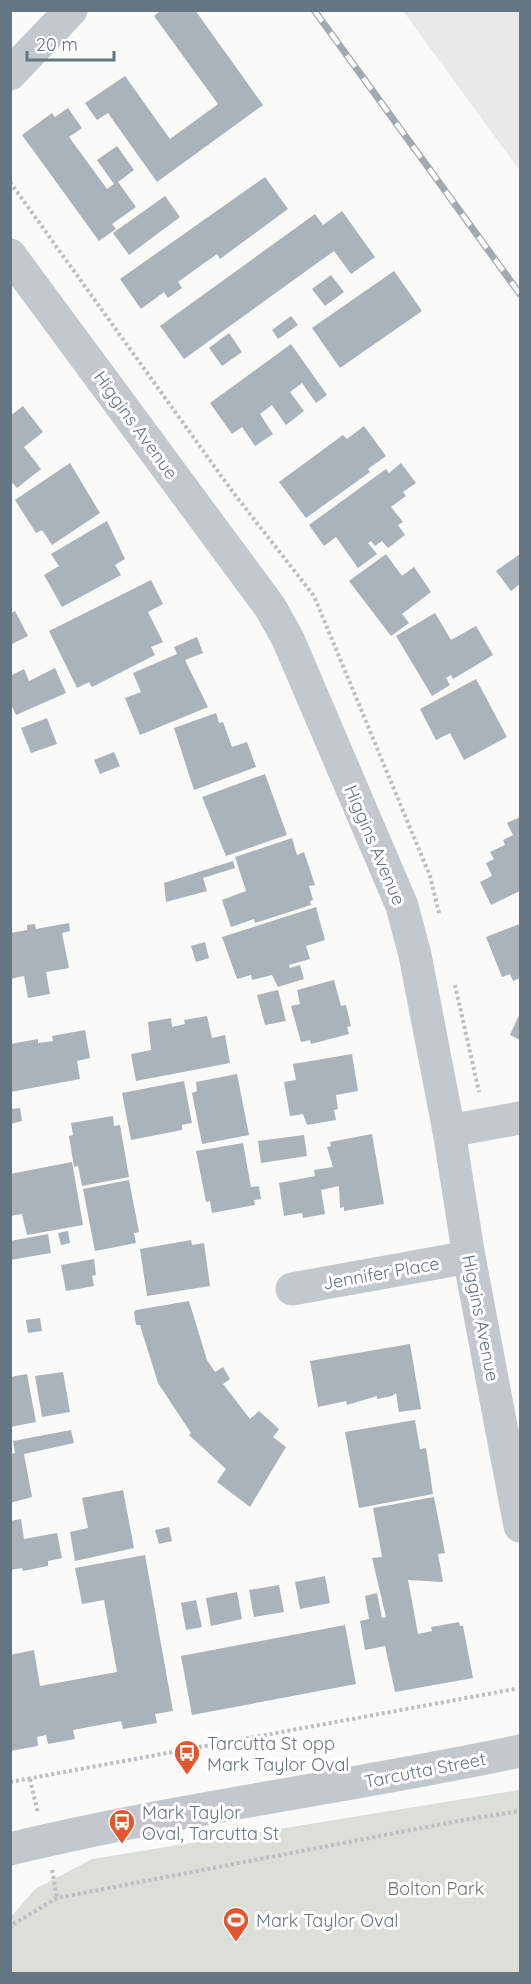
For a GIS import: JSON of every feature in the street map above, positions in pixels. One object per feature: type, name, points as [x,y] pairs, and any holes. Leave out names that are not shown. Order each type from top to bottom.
[{"type":"street","points":[[10,74],[71,10]]},
{"type":"street","name":"Higgins Avenue","points":[[10,255],[270,607],[288,639],[402,906],[415,956],[450,1131],[470,1257],[520,1526]]},
{"type":"street","points":[[450,1131],[520,1118]]},
{"type":"street","name":"Jennifer Place","points":[[292,1289],[470,1257]]},
{"type":"street","name":"Tarcutta Street","points":[[10,1849],[99,1827],[409,1775],[520,1751]]},
{"type":"path","points":[[10,1782],[515,1689]]},
{"type":"path","points":[[30,1779],[33,1796]]},
{"type":"path","points":[[10,1929],[12,1925],[57,1898],[451,1822],[520,1811]]},
{"type":"path","points":[[53,1875],[57,1898]]},
{"type":"shaded area","points":[[403,11],[520,11],[520,171]]},
{"type":"green space","name":"Bolton Park","points":[[520,1790],[520,1973],[11,1973],[11,1917],[35,1889],[92,1859]]},
{"type":"building","points":[[161,10],[195,10],[263,105],[157,182],[108,113],[97,120],[85,103],[125,76],[170,139],[218,104],[154,16]]},
{"type":"building","points":[[68,108],[82,128],[69,137],[107,189],[114,184],[97,160],[117,146],[134,170],[118,182],[136,207],[112,224],[116,229],[99,241],[22,135],[52,113],[55,117]]},
{"type":"building","points":[[265,177],[288,209],[220,259],[217,254],[178,282],[182,288],[168,298],[164,292],[141,309],[120,279]]},
{"type":"building","points":[[165,196],[180,217],[129,255],[113,233]]},
{"type":"building","points":[[342,211],[375,257],[351,274],[334,251],[184,359],[160,326],[315,214],[323,225]]},
{"type":"building","points":[[394,271],[422,311],[340,368],[312,328]]},
{"type":"building","points":[[331,275],[344,292],[325,306],[312,289]]},
{"type":"building","points":[[291,316],[298,325],[278,339],[272,330]]},
{"type":"building","points":[[229,333],[242,352],[222,366],[209,348]]},
{"type":"building","points":[[291,344],[327,395],[316,403],[302,383],[290,392],[304,411],[286,425],[272,405],[260,414],[273,434],[255,446],[242,427],[232,434],[210,403]]},
{"type":"building","points":[[23,406],[43,432],[24,447],[41,469],[17,488],[10,480],[10,416]]},
{"type":"building","points":[[364,426],[386,456],[368,469],[370,472],[306,518],[279,482],[343,435],[347,439]]},
{"type":"building","points":[[70,463],[100,513],[52,545],[42,530],[36,533],[15,500]]},
{"type":"building","points":[[401,463],[416,483],[403,492],[406,496],[391,507],[403,522],[398,525],[405,535],[388,548],[382,541],[375,546],[371,541],[368,543],[377,554],[358,568],[336,537],[324,546],[309,525],[386,469],[389,473]]},
{"type":"building","points":[[107,521],[125,559],[115,565],[121,575],[62,607],[44,575],[59,566],[51,554]]},
{"type":"building","points":[[386,554],[402,576],[414,567],[431,592],[402,614],[409,623],[391,636],[349,581]]},
{"type":"building","points":[[520,554],[520,584],[511,591],[496,571]]},
{"type":"building","points":[[151,580],[163,604],[148,612],[163,642],[151,647],[155,655],[92,687],[89,682],[77,688],[49,631]]},
{"type":"building","points":[[15,611],[28,636],[10,645],[10,614]]},
{"type":"building","points":[[435,613],[451,640],[476,626],[493,655],[453,679],[451,675],[446,678],[450,685],[432,696],[396,636]]},
{"type":"building","points":[[197,637],[203,653],[185,660],[208,707],[140,735],[125,698],[141,692],[133,673],[177,654],[174,647]]},
{"type":"building","points":[[55,668],[66,693],[16,715],[10,702],[10,676],[24,669],[29,681]]},
{"type":"building","points":[[476,679],[507,737],[464,760],[450,733],[436,740],[420,709]]},
{"type":"building","points":[[216,713],[219,723],[223,722],[232,747],[247,742],[256,767],[194,790],[174,728]]},
{"type":"building","points":[[47,718],[57,744],[31,753],[21,728]]},
{"type":"building","points":[[114,752],[120,766],[100,774],[94,760]]},
{"type":"building","points":[[265,774],[287,835],[226,856],[202,797]]},
{"type":"building","points":[[520,817],[520,891],[491,905],[480,882],[492,876],[486,863],[494,859],[490,852],[505,845],[503,840],[513,835],[507,823]]},
{"type":"building","points":[[292,838],[297,855],[304,852],[315,885],[309,886],[313,900],[310,901],[311,905],[255,923],[254,919],[231,927],[222,900],[246,891],[235,857]]},
{"type":"building","points":[[233,861],[235,868],[203,878],[207,891],[166,902],[164,883]]},
{"type":"building","points":[[316,907],[325,940],[306,946],[310,959],[289,965],[290,968],[300,965],[304,979],[278,987],[272,975],[252,980],[251,975],[237,979],[222,937]]},
{"type":"building","points":[[69,923],[70,931],[62,933],[69,968],[46,972],[50,994],[28,998],[24,976],[10,979],[10,933],[27,930],[27,925],[35,924],[36,929]]},
{"type":"building","points":[[520,924],[520,978],[513,981],[510,974],[502,977],[486,937]]},
{"type":"building","points":[[205,942],[209,958],[196,962],[191,946]]},
{"type":"building","points":[[334,980],[341,1006],[346,1005],[351,1026],[347,1027],[349,1034],[311,1044],[310,1040],[301,1042],[291,1006],[300,1004],[297,990]]},
{"type":"building","points":[[278,990],[286,1021],[265,1025],[257,995]]},
{"type":"building","points":[[520,1013],[520,1040],[510,1035]]},
{"type":"building","points":[[207,1016],[212,1038],[225,1035],[230,1063],[136,1081],[131,1054],[151,1050],[148,1022],[171,1018],[172,1027],[185,1024],[184,1020]]},
{"type":"building","points":[[85,1030],[90,1058],[77,1061],[80,1079],[10,1092],[10,1044],[38,1039],[38,1043],[53,1041],[52,1036]]},
{"type":"building","points":[[352,1054],[358,1091],[336,1095],[338,1109],[334,1110],[336,1120],[307,1125],[303,1114],[290,1116],[284,1082],[296,1080],[293,1064]]},
{"type":"building","points":[[237,1074],[249,1135],[202,1144],[192,1093],[197,1091],[196,1082]]},
{"type":"building","points":[[184,1081],[192,1123],[182,1125],[182,1130],[131,1140],[122,1093]]},
{"type":"building","points":[[20,1108],[22,1121],[10,1124],[10,1109]]},
{"type":"building","points":[[113,1116],[114,1126],[120,1125],[129,1177],[82,1186],[78,1166],[74,1167],[69,1136],[73,1135],[71,1123]]},
{"type":"building","points":[[372,1134],[384,1204],[344,1211],[344,1207],[340,1208],[339,1186],[321,1190],[325,1214],[303,1218],[302,1213],[284,1216],[279,1183],[315,1176],[314,1170],[333,1167],[327,1147],[331,1146],[330,1142]]},
{"type":"building","points":[[304,1135],[307,1156],[261,1163],[258,1141]]},
{"type":"building","points":[[243,1143],[251,1187],[259,1186],[261,1199],[254,1200],[255,1205],[212,1213],[210,1201],[206,1202],[196,1151]]},
{"type":"building","points":[[72,1162],[83,1225],[27,1235],[22,1214],[10,1216],[10,1174]]},
{"type":"building","points":[[129,1180],[139,1232],[134,1233],[136,1243],[95,1251],[83,1189]]},
{"type":"building","points":[[68,1231],[70,1243],[61,1245],[58,1233]]},
{"type":"building","points":[[48,1234],[51,1253],[10,1260],[10,1241]]},
{"type":"building","points":[[191,1240],[192,1245],[204,1243],[210,1286],[147,1296],[140,1249]]},
{"type":"building","points":[[94,1259],[96,1275],[92,1276],[94,1286],[66,1291],[61,1265]]},
{"type":"building","points":[[189,1301],[207,1360],[215,1372],[223,1367],[230,1379],[223,1384],[250,1419],[259,1411],[279,1429],[273,1437],[286,1447],[250,1507],[217,1482],[226,1469],[189,1435],[191,1433],[158,1383],[140,1325],[136,1325],[134,1312],[136,1310]]},
{"type":"building","points":[[40,1318],[42,1331],[28,1333],[26,1320]]},
{"type":"building","points":[[410,1344],[421,1409],[399,1412],[396,1393],[392,1396],[377,1399],[377,1396],[347,1405],[346,1401],[318,1407],[310,1361]]},
{"type":"building","points":[[63,1372],[70,1412],[42,1417],[35,1376]]},
{"type":"building","points":[[27,1374],[36,1422],[10,1427],[10,1377]]},
{"type":"building","points":[[415,1420],[420,1449],[426,1448],[433,1494],[359,1508],[345,1432]]},
{"type":"building","points":[[71,1430],[74,1443],[24,1454],[32,1497],[10,1503],[10,1454],[15,1453],[13,1441]]},
{"type":"building","points":[[123,1490],[134,1548],[75,1561],[70,1532],[88,1528],[82,1498]]},
{"type":"building","points":[[434,1497],[445,1553],[438,1554],[443,1582],[408,1580],[418,1634],[432,1631],[431,1627],[459,1622],[460,1626],[463,1626],[473,1678],[395,1692],[385,1646],[365,1650],[360,1621],[369,1619],[365,1596],[377,1593],[382,1618],[386,1617],[372,1558],[382,1557],[373,1508]]},
{"type":"building","points":[[21,1519],[24,1539],[57,1533],[62,1558],[48,1561],[48,1566],[23,1571],[22,1568],[10,1570],[10,1521]]},
{"type":"building","points":[[169,1527],[172,1541],[159,1544],[155,1530]]},
{"type":"building","points":[[145,1555],[173,1711],[155,1714],[157,1723],[123,1729],[121,1721],[73,1730],[75,1739],[48,1744],[46,1735],[37,1737],[38,1746],[10,1751],[10,1655],[34,1650],[40,1686],[117,1672],[104,1600],[82,1604],[75,1568]]},
{"type":"building","points":[[325,1576],[330,1603],[300,1609],[295,1582]]},
{"type":"building","points":[[279,1585],[284,1612],[254,1617],[249,1590]]},
{"type":"building","points":[[237,1592],[242,1619],[211,1626],[206,1598]]},
{"type":"building","points":[[196,1600],[202,1627],[186,1630],[181,1603]]},
{"type":"building","points":[[345,1625],[356,1684],[192,1715],[181,1656]]},
{"type":"railway","points":[[314,10],[520,294]]},
{"type":"place","name":"Tarcutta St opp Mark Taylor Oval","points":[[187,1776]]},
{"type":"place","name":"Mark Taylor Oval, Tarcutta St","points":[[122,1845]]},
{"type":"place","name":"Mark Taylor Oval","points":[[236,1943]]}]
